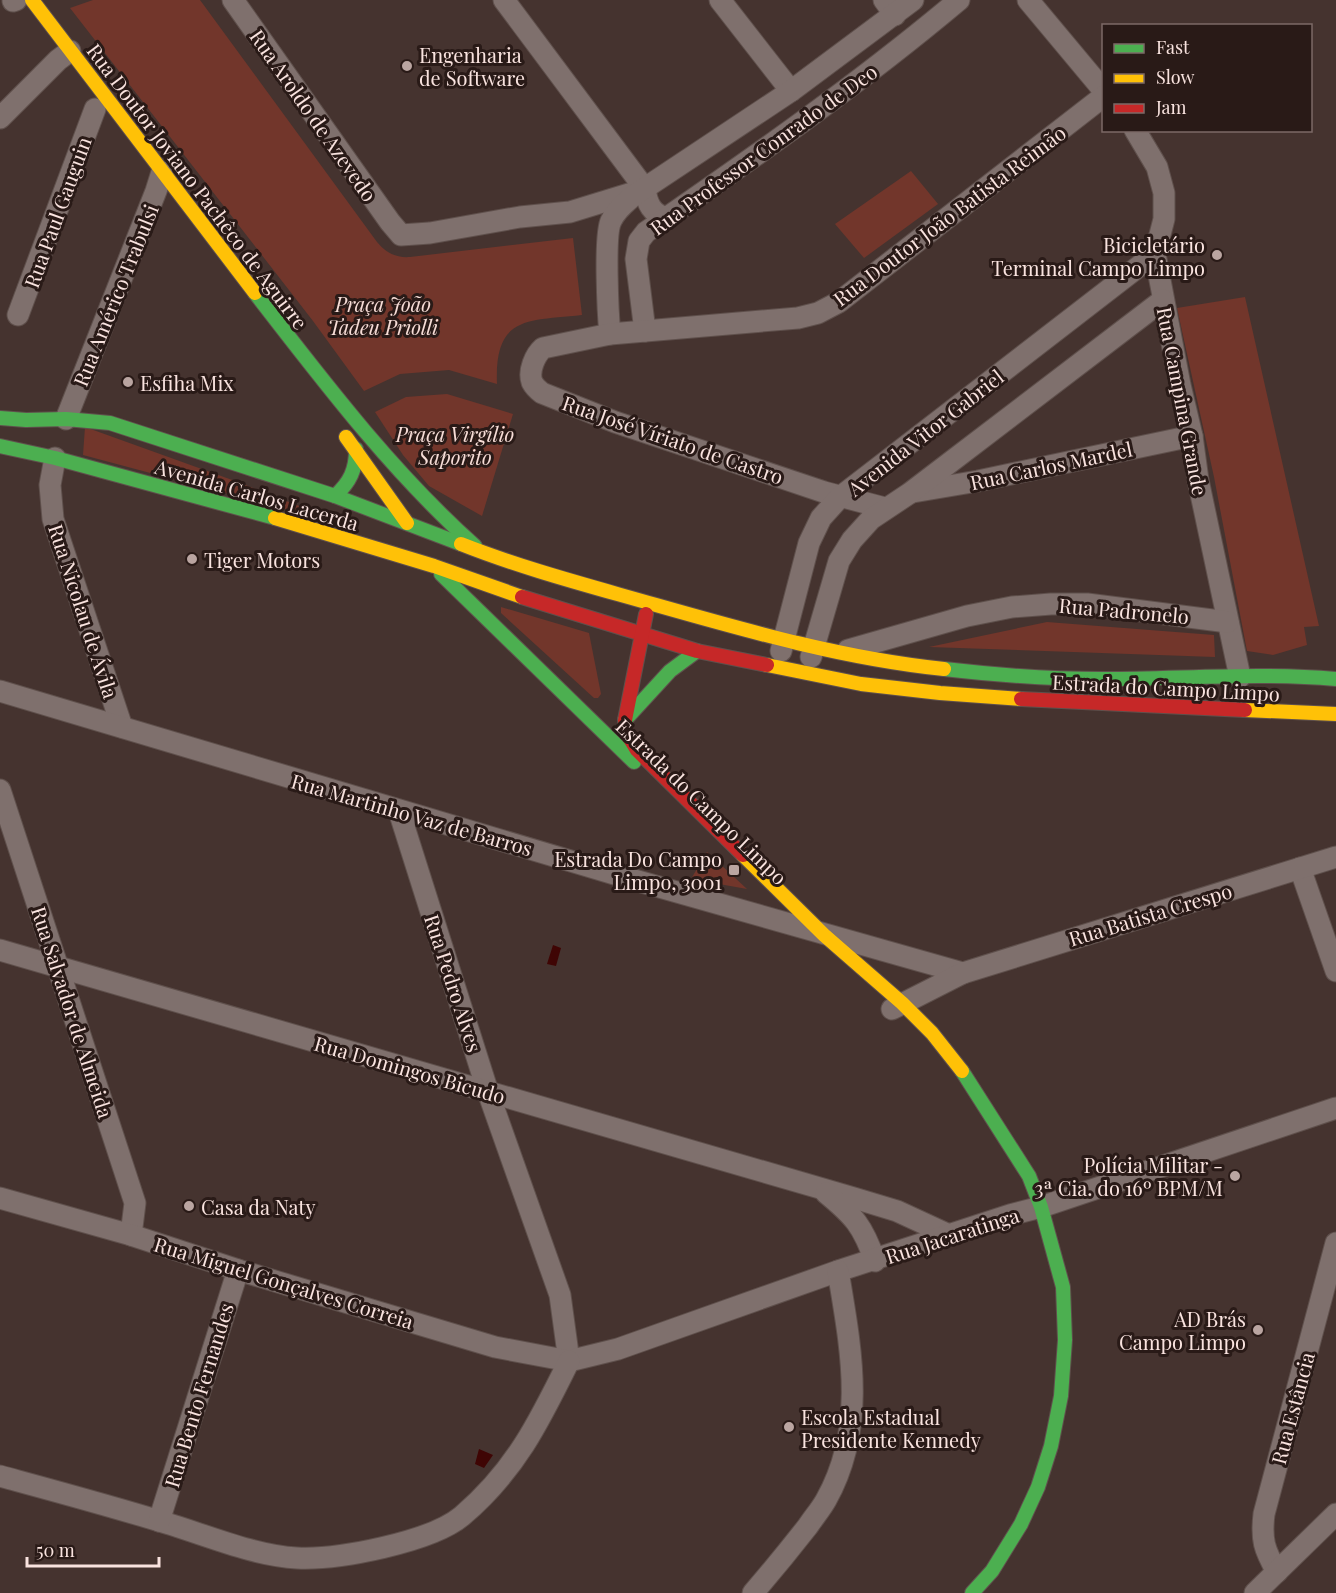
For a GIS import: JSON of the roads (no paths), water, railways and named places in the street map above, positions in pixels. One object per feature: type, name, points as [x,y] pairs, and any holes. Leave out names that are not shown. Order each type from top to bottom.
[{"type":"main road","name":"Rua Doutor Joviano Pachêco de Aguirre","points":[[19,2],[157,186],[425,501],[448,524],[482,552]]},
{"type":"main road","name":"Avenida Carlos Lacerda","points":[[0,418],[293,523],[434,566],[501,591]]},
{"type":"main road","name":"Avenida Carlos Lacerda","points":[[0,446],[60,439],[110,423],[335,496],[482,552]]},
{"type":"main road","points":[[42,425],[60,439],[40,434],[42,425]]},
{"type":"main road","points":[[341,430],[407,523]]},
{"type":"main road","points":[[335,496],[350,481],[356,470],[356,449]]},
{"type":"main road","name":"Estrada do Campo Limpo","points":[[407,523],[434,566],[495,627],[814,932],[896,1006],[981,1098],[1029,1176],[1041,1207],[1063,1287],[1065,1340],[1061,1396],[1051,1446],[1034,1497],[1021,1524],[992,1570],[972,1593]]},
{"type":"main road","name":"Estrada do Campo Limpo","points":[[482,552],[648,604],[783,640],[839,653],[935,670],[1101,679],[1294,675],[1336,679]]},
{"type":"main road","points":[[495,627],[496,605],[501,591],[517,580],[531,575],[550,575]]},
{"type":"main road","name":"Estrada do Campo Limpo","points":[[501,591],[641,636],[697,651],[861,684],[940,693],[1072,702],[1336,714]]},
{"type":"main road","name":"Estrada do Campo Limpo","points":[[648,604],[625,720],[626,732],[637,750],[814,932],[896,1006]]},
{"type":"main road","points":[[625,720],[670,671],[697,651]]},
{"type":"main road","points":[[1273,689],[1294,675]]},
{"type":"main road","points":[[1232,709],[1259,695]]},
{"type":"street","name":"Rua Aroldo de Azevedo","points":[[233,0],[399,234],[407,236],[520,217],[570,212],[645,189]]},
{"type":"street","points":[[504,0],[645,189],[652,210],[657,215],[667,218]]},
{"type":"street","points":[[720,0],[791,91]]},
{"type":"street","name":"Rua Professor Conrado de Deo","points":[[610,334],[608,244],[610,223],[619,209],[633,196],[791,91],[889,7],[913,0]]},
{"type":"street","name":"Rua Professor Conrado de Deo","points":[[645,331],[636,259],[639,241],[646,232],[815,114],[959,0]]},
{"type":"street","points":[[1028,0],[1102,89]]},
{"type":"street","points":[[0,118],[61,58]]},
{"type":"street","name":"Rua Doutor João Batista Reimão","points":[[610,334],[798,318],[818,313],[839,302],[1102,98]]},
{"type":"street","name":"Rua Paul Gauguin","points":[[18,315],[96,112]]},
{"type":"street","name":"Rua Campina Grande","points":[[1136,132],[1157,167],[1164,194],[1164,219],[1155,254],[1192,436],[1198,480],[1240,677]]},
{"type":"street","name":"Rua Américo Trabulsi","points":[[60,439],[157,186]]},
{"type":"street","name":"Avenida Vitor Gabriel","points":[[777,668],[809,543],[821,518],[840,497],[1155,254]]},
{"type":"street","name":"Avenida Vitor Gabriel","points":[[806,673],[839,561],[852,540],[871,519],[909,493],[1163,300]]},
{"type":"street","name":"Rua José Víriato de Castro","points":[[610,334],[543,348],[534,360],[530,379],[533,384],[542,393],[615,422],[840,497],[885,508]]},
{"type":"street","name":"Rua Carlos Mardel","points":[[909,493],[978,481],[1192,436]]},
{"type":"street","name":"Rua Nicolau de Ávila","points":[[60,439],[50,485],[53,519],[122,727]]},
{"type":"street","name":"Rua Padronelo","points":[[839,653],[967,616],[1051,604],[1087,604],[1228,622]]},
{"type":"street","name":"Rua Padronelo","points":[[886,662],[895,645],[914,631]]},
{"type":"street","name":"Rua Martinho Vaz de Barros","points":[[0,691],[814,932]]},
{"type":"street","name":"Rua Salvador de Almeida","points":[[0,790],[135,1203],[131,1235]]},
{"type":"street","name":"Rua Pedro Alves","points":[[399,811],[488,1092],[560,1295],[568,1361]]},
{"type":"street","name":"Rua Batista Crespo","points":[[896,1006],[963,973],[1336,857]]},
{"type":"street","points":[[1300,868],[1336,971]]},
{"type":"street","points":[[814,932],[963,973]]},
{"type":"street","name":"Rua Domingos Bicudo","points":[[0,950],[420,1070],[488,1092],[897,1211],[949,1235]]},
{"type":"street","name":"Rua Jacaratinga","points":[[568,1361],[618,1349],[838,1271],[1041,1207],[1336,1108]]},
{"type":"street","name":"Rua Domingos Bicudo","points":[[821,1189],[843,1206],[861,1226],[875,1261]]},
{"type":"street","name":"Rua Miguel Gonçalves Correia","points":[[0,1198],[131,1235],[237,1270],[495,1347],[568,1361]]},
{"type":"street","name":"Rua Estância","points":[[1277,1572],[1265,1550],[1262,1535],[1264,1514],[1336,1243]]},
{"type":"street","name":"Rua Bento Fernandes","points":[[159,1521],[237,1270]]},
{"type":"street","points":[[753,1593],[784,1558],[826,1500],[845,1455],[854,1406],[851,1346],[838,1271]]},
{"type":"street","points":[[0,1476],[249,1549],[296,1558],[343,1555],[420,1538],[446,1527],[461,1517],[501,1477],[523,1448],[568,1361]]},
{"type":"street","points":[[1255,1593],[1336,1514]]},
{"type":"place","name":"Engenharia de Software","points":[[407,66]]},
{"type":"place","name":"Bicicletário Terminal Campo Limpo","points":[[1217,255]]},
{"type":"place","name":"Esfiha Mix","points":[[128,382]]},
{"type":"place","name":"Tiger Motors","points":[[192,559]]},
{"type":"place","name":"Estrada Do Campo Limpo, 3001","points":[[734,870]]},
{"type":"place","name":"Polícia Militar - 3ª Cia. do 16º BPM/M","points":[[1235,1176]]},
{"type":"place","name":"Casa da Naty","points":[[189,1206]]},
{"type":"place","name":"AD Brás Campo Limpo","points":[[1258,1330]]},
{"type":"place","name":"Escola Estadual Presidente Kennedy","points":[[789,1427]]},
{"type":"park label","name":"Praça João Tadeu Priolli","points":[[383,314]]},
{"type":"park label","name":"Praça Virgílio Saporito","points":[[455,444]]}]
